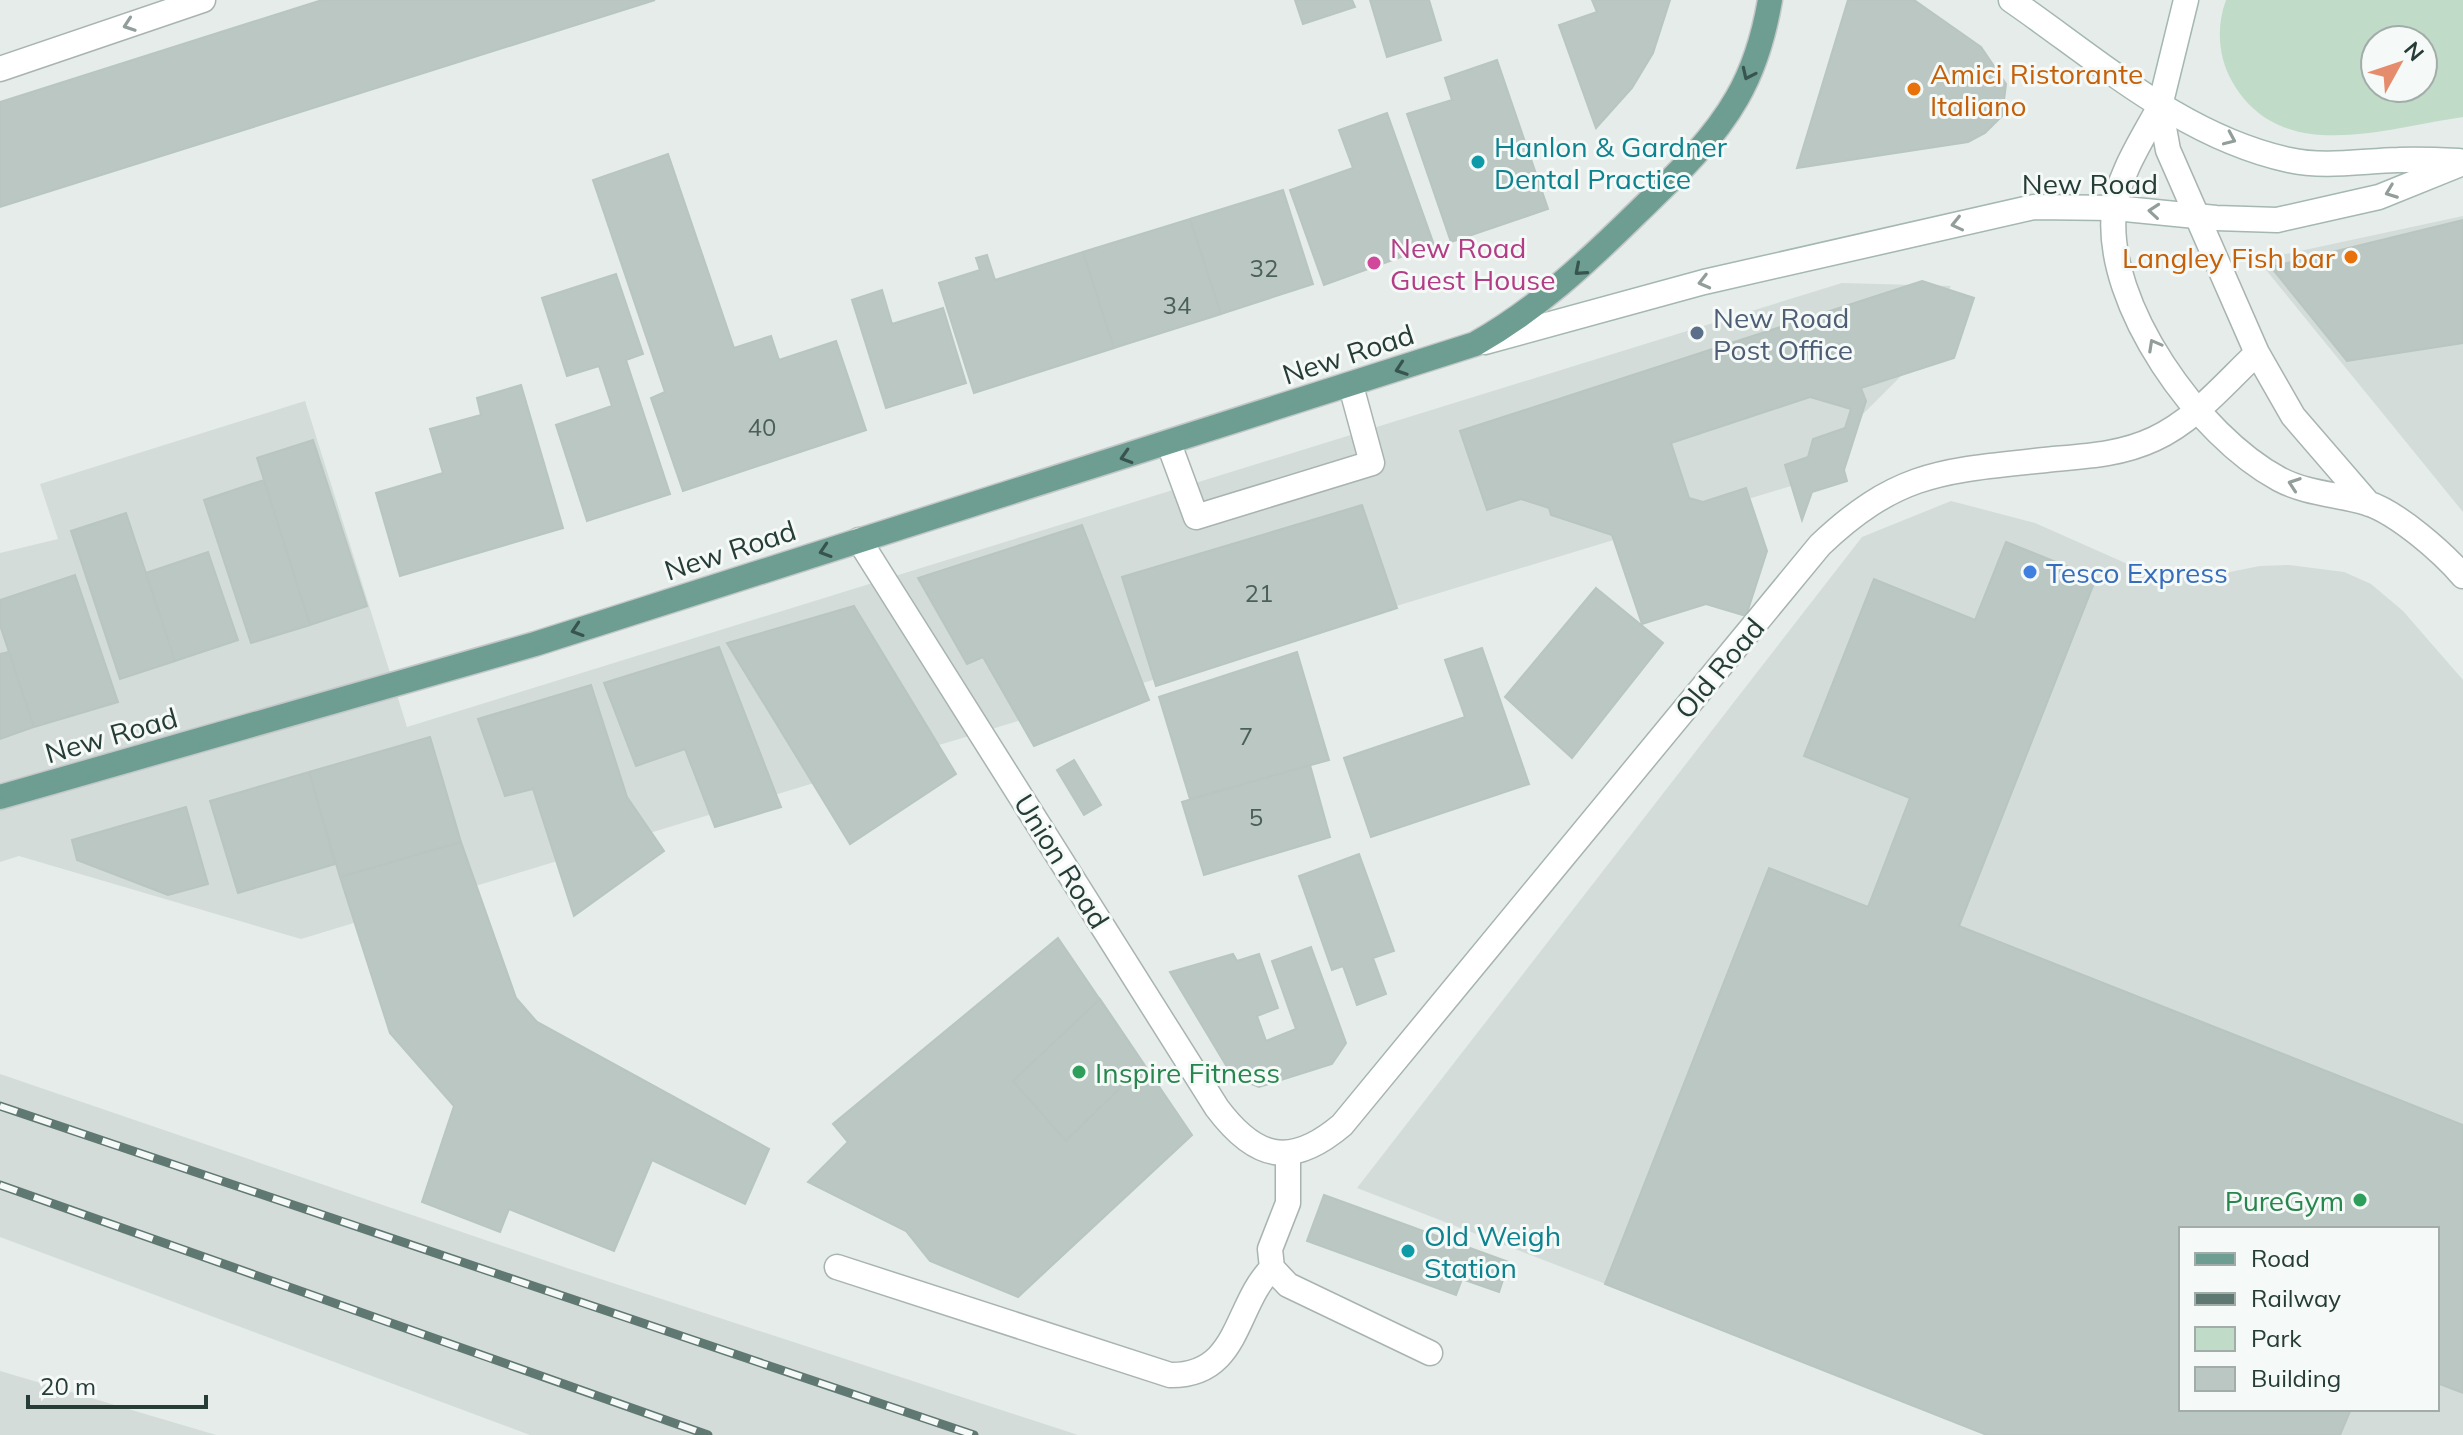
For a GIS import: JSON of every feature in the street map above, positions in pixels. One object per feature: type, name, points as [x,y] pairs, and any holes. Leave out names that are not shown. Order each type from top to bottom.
[{"type":"main road","name":"New Road","points":[[0,797],[535,644],[1475,344],[1511,323],[1582,269],[1700,148],[1737,99],[1761,45],[1770,0]]},
{"type":"street","points":[[0,69],[203,0]]},
{"type":"street","points":[[2011,0],[2160,106],[2238,144],[2289,160],[2334,164],[2400,159],[2463,162]]},
{"type":"street","points":[[2186,0],[2160,106],[2136,150],[2115,208],[2118,270],[2155,349],[2218,432],[2280,480],[2369,504]]},
{"type":"street","points":[[2160,106],[2168,150],[2194,215],[2257,353],[2293,416],[2369,504],[2431,545],[2463,576]]},
{"type":"street","name":"New Road","points":[[1475,344],[1716,279],[1996,215],[2047,206],[2277,220],[2379,197],[2463,162]]},
{"type":"street","name":"Old Road","points":[[1288,1153],[1319,1144],[1342,1125],[1820,545],[1850,517],[1884,493],[1924,477],[2122,451],[2157,438],[2198,409],[2257,353]]},
{"type":"street","points":[[1169,444],[1196,517],[1372,463],[1351,386]]},
{"type":"street","name":"Union Road","points":[[859,540],[1217,1108],[1246,1141],[1288,1153]]},
{"type":"street","points":[[837,1267],[1170,1375],[1193,1373],[1216,1358],[1231,1342],[1272,1268],[1270,1249],[1288,1203],[1288,1153]]},
{"type":"street","points":[[1272,1268],[1288,1285],[1430,1353]]},
{"type":"shaded area","points":[[2463,216],[2463,512],[2258,260]]},
{"type":"shaded area","points":[[1842,283],[1951,286],[1905,372],[1791,486],[301,939],[19,856],[0,862],[0,553],[58,539],[40,484],[305,401],[407,727]]},
{"type":"shaded area","points":[[1951,501],[2035,523],[2132,566],[2164,574],[2195,579],[2260,566],[2289,565],[2344,572],[2371,584],[2403,611],[2463,680],[2463,1435],[1997,1435],[1357,1188],[1862,537]]},
{"type":"shaded area","points":[[0,1074],[570,1269],[1078,1435],[530,1435],[0,1237]]},
{"type":"shaded area","points":[[0,1371],[216,1435],[0,1435]]},
{"type":"green space","points":[[2226,0],[2463,0],[2463,117],[2368,133],[2337,135],[2306,133],[2278,125],[2254,109],[2233,83],[2224,63],[2220,32]]},
{"type":"building","points":[[322,0],[655,0],[0,207],[0,102]]},
{"type":"building","points":[[1295,0],[1352,0],[1355,7],[1303,24]]},
{"type":"building","points":[[1370,0],[1429,0],[1441,40],[1387,57]]},
{"type":"building","points":[[1592,0],[1670,0],[1653,53],[1632,88],[1596,128],[1559,25],[1597,12]]},
{"type":"building","name":"Amici Ristorante Italiano","points":[[1848,0],[1914,0],[1981,47],[2006,84],[2002,116],[1985,133],[1968,142],[1797,168]]},
{"type":"building","name":"Hanlon & Gardner Dental Practice","points":[[1497,60],[1548,209],[1451,242],[1407,114],[1452,100],[1445,78]]},
{"type":"building","points":[[1387,113],[1434,245],[1324,285],[1290,190],[1353,168],[1339,130]]},
{"type":"building","points":[[668,154],[734,348],[771,336],[779,360],[836,341],[866,430],[683,491],[651,398],[665,392],[593,180]]},
{"type":"building","points":[[1283,190],[1313,284],[1221,314],[1190,219]]},
{"type":"building","points":[[1190,219],[1221,314],[1114,348],[1083,252]]},
{"type":"building","points":[[2463,220],[2463,343],[2347,361],[2271,267]]},
{"type":"building","points":[[1083,252],[1114,348],[974,393],[939,283],[980,270],[976,258],[987,255],[995,280]]},
{"type":"building","points":[[616,274],[643,354],[626,360],[670,494],[587,521],[556,425],[612,406],[599,366],[567,376],[542,298]]},
{"type":"building","points":[[1922,281],[1974,298],[1954,358],[1861,388],[1866,401],[1844,470],[1847,481],[1812,492],[1802,520],[1785,465],[1808,457],[1813,439],[1845,428],[1851,409],[1810,397],[1671,443],[1689,498],[1703,502],[1746,488],[1767,551],[1746,616],[1706,604],[1642,624],[1612,535],[1551,515],[1549,508],[1521,499],[1487,510],[1460,431]]},
{"type":"building","points":[[882,290],[892,324],[943,308],[966,383],[886,408],[852,300]]},
{"type":"building","points":[[521,385],[563,528],[400,576],[376,493],[443,473],[430,429],[481,415],[477,398]]},
{"type":"building","points":[[313,440],[367,606],[310,625],[257,458]]},
{"type":"building","points":[[264,480],[310,625],[251,643],[204,500]]},
{"type":"building","points":[[1362,505],[1397,608],[1156,686],[1122,577]]},
{"type":"building","points":[[126,513],[175,661],[120,679],[71,531]]},
{"type":"building","points":[[1082,525],[1149,700],[1034,746],[983,657],[967,664],[918,578]]},
{"type":"building","points":[[2006,542],[2096,578],[1959,926],[2463,1125],[2463,1393],[2439,1384],[2439,1227],[2179,1227],[2179,1411],[2350,1411],[2340,1435],[1987,1435],[1605,1284],[1769,868],[1868,907],[1910,798],[1804,756],[1874,579],[1975,620]]},
{"type":"building","points":[[208,552],[238,640],[175,661],[146,573]]},
{"type":"building","points":[[75,575],[118,702],[34,727],[0,625],[0,600]]},
{"type":"building","points":[[1596,588],[1663,643],[1572,758],[1505,697]]},
{"type":"building","points":[[854,606],[956,774],[850,844],[727,643]]},
{"type":"building","points":[[719,647],[781,807],[715,827],[685,749],[636,766],[604,683]]},
{"type":"building","points":[[1482,648],[1529,784],[1371,837],[1344,758],[1465,717],[1445,660]]},
{"type":"building","points":[[9,652],[34,727],[0,739],[0,654]]},
{"type":"building","points":[[1297,652],[1329,760],[1190,799],[1159,697]]},
{"type":"building","points":[[591,685],[627,797],[664,851],[574,916],[533,789],[505,796],[478,719]]},
{"type":"building","points":[[430,737],[461,842],[340,877],[309,772]]},
{"type":"building","points":[[1074,760],[1101,805],[1084,815],[1057,770]]},
{"type":"building","points":[[1310,765],[1330,837],[1204,875],[1182,802]]},
{"type":"building","points":[[309,772],[335,864],[238,893],[210,801]]},
{"type":"building","points":[[186,807],[208,884],[168,895],[77,860],[72,840]]},
{"type":"building","points":[[461,842],[516,998],[537,1022],[769,1149],[745,1204],[652,1160],[614,1251],[509,1209],[500,1232],[422,1202],[454,1106],[390,1033],[340,877]]},
{"type":"building","points":[[1359,854],[1394,951],[1373,958],[1386,994],[1357,1005],[1343,966],[1332,970],[1299,876]]},
{"type":"building","points":[[1058,938],[1192,1135],[1018,1297],[930,1261],[906,1231],[808,1182],[848,1142],[833,1124]]},
{"type":"building","points":[[1311,947],[1346,1043],[1332,1064],[1259,1087],[1233,1077],[1170,972],[1233,954],[1237,961],[1259,954],[1278,1008],[1257,1016],[1266,1041],[1296,1029],[1272,961]]},
{"type":"building","name":"Inspire Fitness","points":[[1100,999],[1144,1064],[1066,1141],[1013,1081]]},
{"type":"building","name":"Old Weigh Station","points":[[1324,1195],[1509,1262],[1499,1292],[1462,1279],[1456,1295],[1307,1241]]},
{"type":"railway","points":[[0,1106],[974,1435]]},
{"type":"railway","points":[[0,1185],[708,1435]]},
{"type":"place","name":"Amici Ristorante Italiano","points":[[1914,89]]},
{"type":"place","name":"Hanlon & Gardner Dental Practice","points":[[1478,162]]},
{"type":"place","name":"Langley Fish bar","points":[[2351,257]]},
{"type":"place","name":"New Road Guest House","points":[[1374,263]]},
{"type":"place","name":"New Road Post Office","points":[[1697,333]]},
{"type":"place","name":"Tesco Express","points":[[2030,572]]},
{"type":"place","name":"Inspire Fitness","points":[[1079,1072]]},
{"type":"place","name":"PureGym","points":[[2360,1200]]},
{"type":"place","name":"Old Weigh Station","points":[[1408,1251]]}]
